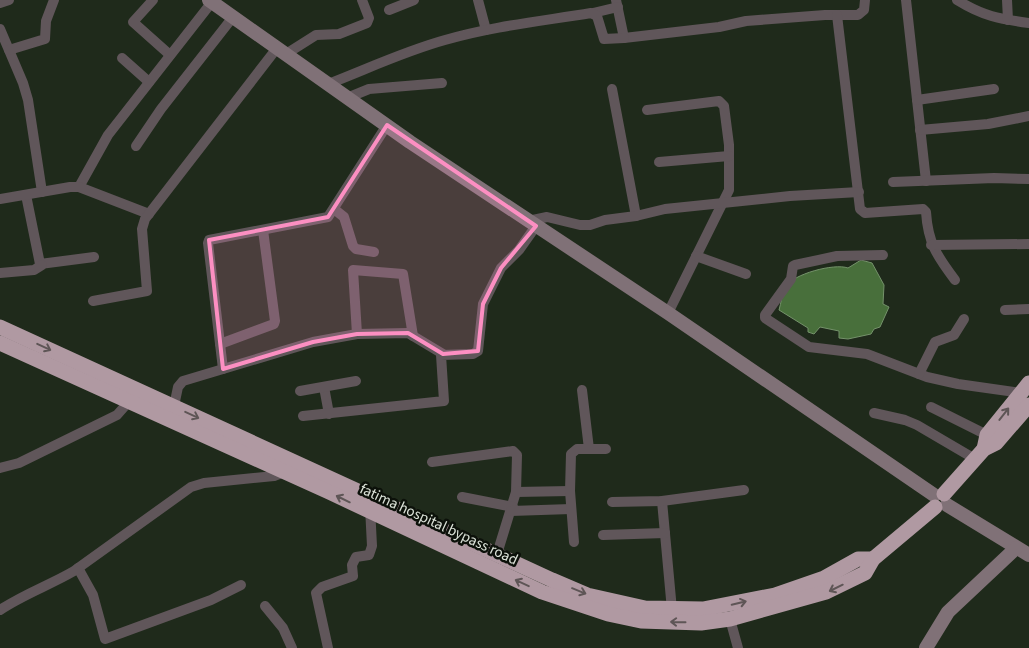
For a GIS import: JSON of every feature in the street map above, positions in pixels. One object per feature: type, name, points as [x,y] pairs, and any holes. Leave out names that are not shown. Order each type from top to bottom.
[{"type":"highway","name":"fatima hospital bypass road","points":[[0,328],[21,344],[133,395],[284,472],[542,592],[614,609],[703,609],[775,595],[824,578],[858,559],[873,559]]},
{"type":"highway","name":"fatima hospital bypass road","points":[[0,343],[21,344]]},
{"type":"highway","name":"fatima hospital bypass road","points":[[133,395],[174,406],[641,621],[701,623],[730,618],[826,592],[865,573],[873,559],[940,500],[982,448],[996,443],[1026,394]]},
{"type":"main road","points":[[210,1],[347,98],[668,313],[940,500],[1029,555]]},
{"type":"main road","points":[[926,648],[948,612],[1016,548]]},
{"type":"street","points":[[0,3],[9,0]]},
{"type":"street","points":[[9,50],[45,39],[46,21],[54,0]]},
{"type":"street","points":[[153,0],[133,22],[170,55]]},
{"type":"street","points":[[93,301],[147,291],[142,229],[145,219],[282,51],[316,35],[339,34],[367,22],[368,18],[362,0]]},
{"type":"street","points":[[389,10],[414,0]]},
{"type":"street","points":[[478,0],[486,30]]},
{"type":"street","points":[[593,14],[596,16],[604,39],[624,38],[719,27],[746,21],[858,15],[864,10],[865,0]]},
{"type":"street","points":[[906,0],[926,181]]},
{"type":"street","points":[[957,0],[976,12],[1029,23]]},
{"type":"street","points":[[976,0],[976,12]]},
{"type":"street","points":[[1007,0],[1008,20]]},
{"type":"street","points":[[79,187],[104,141],[210,1]]},
{"type":"street","points":[[328,84],[421,48],[486,30],[593,14],[617,4],[624,38]]},
{"type":"street","points":[[837,15],[860,209],[865,213],[923,209],[926,212],[931,245],[955,280]]},
{"type":"street","points":[[136,146],[161,109],[233,17]]},
{"type":"street","points":[[0,29],[23,83],[28,100],[42,192]]},
{"type":"street","points":[[122,58],[149,82]]},
{"type":"street","points":[[347,98],[368,89],[442,83]]},
{"type":"street","points":[[612,89],[636,216]]},
{"type":"street","points":[[917,100],[994,89]]},
{"type":"street","points":[[646,110],[719,101],[724,106],[729,156],[729,190],[668,313]]},
{"type":"street","points":[[920,130],[988,124],[1029,116]]},
{"type":"street","points":[[223,369],[209,240],[328,217],[387,125]]},
{"type":"street","points":[[659,162],[729,156]]},
{"type":"street","points":[[893,182],[994,178],[1029,179]]},
{"type":"street","points":[[0,199],[79,187],[149,214]]},
{"type":"street","points":[[174,406],[178,387],[183,381],[313,342],[357,334],[408,333],[443,354],[472,354],[478,351],[483,304],[501,268],[519,250],[532,223],[547,216],[580,225],[590,225],[604,220],[636,216],[665,209],[859,192]]},
{"type":"street","points":[[26,194],[39,261],[42,264]]},
{"type":"street","points":[[334,210],[344,217],[353,246],[356,249],[374,252]]},
{"type":"street","points":[[220,344],[274,324],[263,230]]},
{"type":"street","points":[[931,245],[1029,244]]},
{"type":"street","points":[[883,255],[836,256],[795,264],[791,280],[765,315],[765,318],[810,348],[867,354],[920,374],[958,384],[1026,394]]},
{"type":"street","points":[[696,256],[746,274]]},
{"type":"street","points":[[0,273],[37,270],[42,264],[94,257]]},
{"type":"street","points":[[357,334],[353,270],[403,274],[413,336]]},
{"type":"street","points":[[1005,310],[1029,309]]},
{"type":"street","points":[[920,374],[933,345],[938,340],[954,335],[964,319]]},
{"type":"street","points":[[302,416],[441,403],[444,398],[440,357],[443,354]]},
{"type":"street","points":[[300,391],[356,381]]},
{"type":"street","points":[[324,386],[328,414]]},
{"type":"street","points":[[582,390],[589,449]]},
{"type":"street","points":[[0,468],[19,463],[117,415],[133,395]]},
{"type":"street","points":[[931,407],[982,448]]},
{"type":"street","points":[[874,413],[905,420],[982,448]]},
{"type":"street","points":[[574,542],[570,491],[571,454],[576,449],[606,449]]},
{"type":"street","points":[[432,462],[515,452],[517,455],[516,492],[497,554]]},
{"type":"street","points":[[0,610],[78,568],[192,487],[204,483],[274,476],[284,472]]},
{"type":"street","points":[[612,502],[662,501],[744,490]]},
{"type":"street","points":[[516,492],[570,491]]},
{"type":"street","points":[[328,648],[316,593],[322,587],[353,576],[352,565],[356,557],[369,555],[372,546],[369,496]]},
{"type":"street","points":[[462,497],[512,509],[571,509]]},
{"type":"street","points":[[662,501],[672,610]]},
{"type":"street","points":[[603,535],[664,533]]},
{"type":"street","points":[[78,568],[93,595],[107,644],[241,585]]},
{"type":"street","points":[[265,606],[283,628],[292,648]]},
{"type":"street","points":[[730,618],[738,648]]},
{"type":"highlighted area","points":[[387,125],[536,226],[501,268],[483,304],[478,351],[443,354],[408,333],[357,334],[313,342],[223,369],[209,240],[328,217]]},
{"type":"shaded area","points":[[861,260],[872,263],[884,285],[883,304],[889,307],[880,327],[874,329],[871,334],[848,339],[839,338],[839,331],[820,327],[814,334],[808,332],[808,328],[779,310],[783,292],[789,282],[824,268],[848,268]]}]
